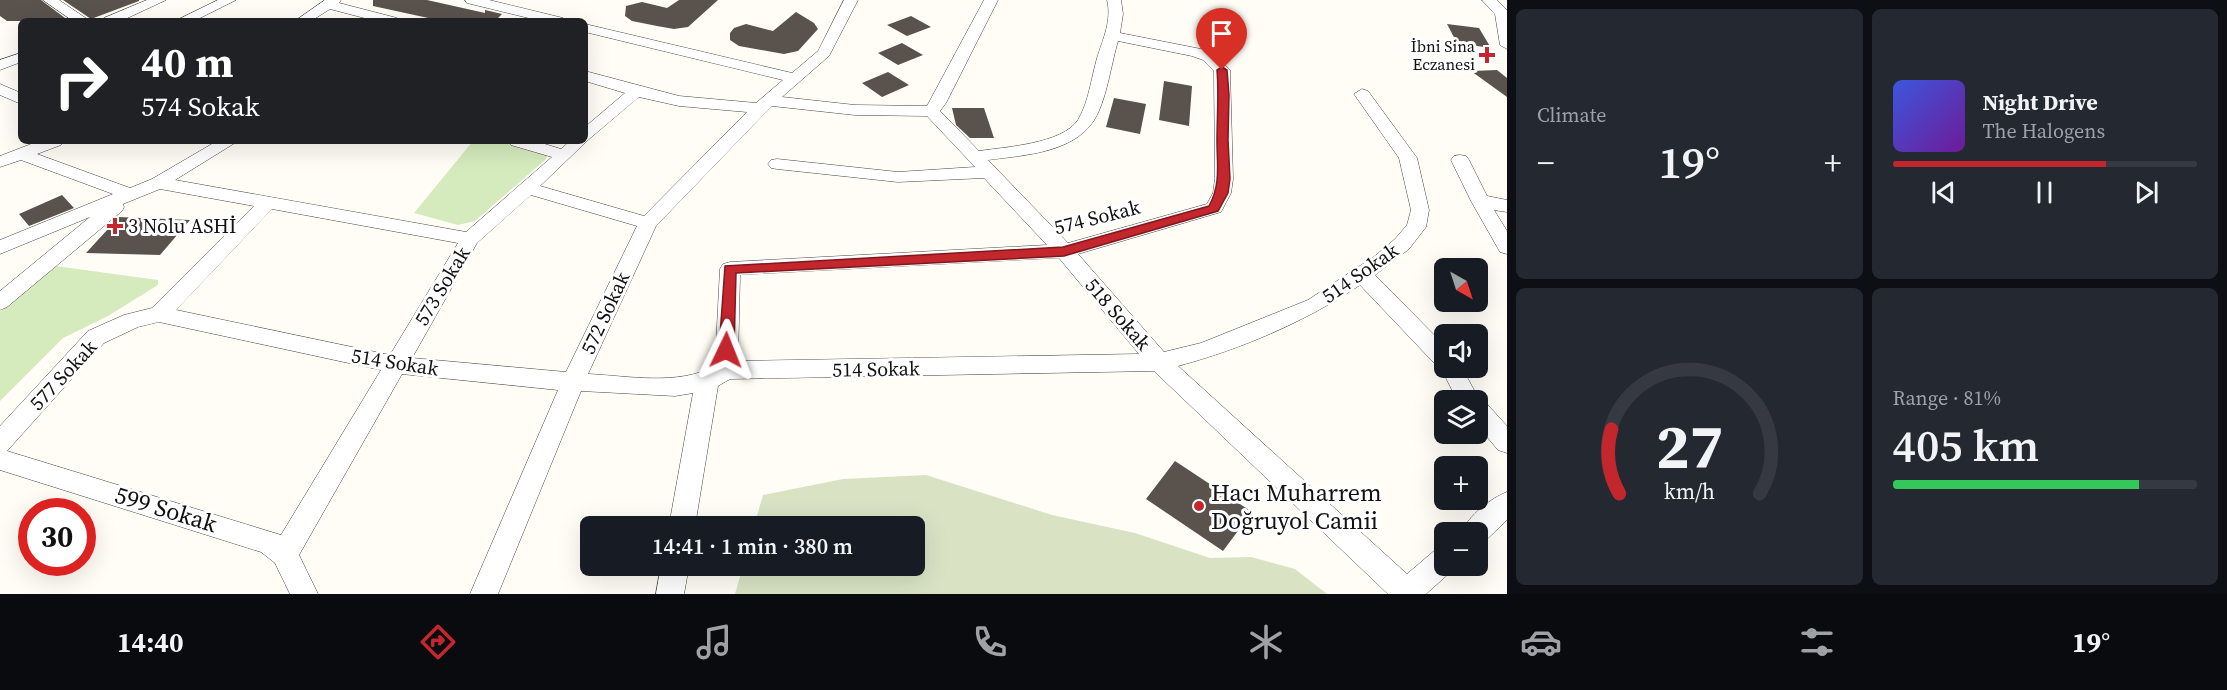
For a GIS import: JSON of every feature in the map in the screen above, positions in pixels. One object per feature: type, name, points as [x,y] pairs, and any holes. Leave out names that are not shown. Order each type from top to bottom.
[{"type":"street","points":[[50,0],[78,18]]},
{"type":"street","points":[[116,18],[159,0]]},
{"type":"street","points":[[189,18],[229,0]]},
{"type":"street","points":[[472,0],[546,18]]},
{"type":"street","name":"572 Sokak","points":[[484,594],[573,382],[648,223],[765,105],[824,53],[851,0]]},
{"type":"street","points":[[588,77],[679,101],[855,110],[931,111],[938,103],[991,0]]},
{"type":"street","points":[[974,157],[1045,144],[1065,137],[1080,128],[1090,109],[1112,36],[1116,2],[1114,0]]},
{"type":"street","points":[[1476,0],[1502,14]]},
{"type":"street","points":[[1489,0],[1502,14],[1507,41]]},
{"type":"street","points":[[307,18],[331,2],[382,18]]},
{"type":"street","points":[[588,29],[795,78]]},
{"type":"street","name":"574 Sokak","points":[[716,376],[730,269],[1064,251],[1214,208],[1222,193],[1224,179],[1222,70],[1208,57],[1196,52],[1112,36]]},
{"type":"street","points":[[0,65],[18,58]]},
{"type":"street","points":[[588,133],[638,90]]},
{"type":"street","name":"514 Sokak","points":[[159,314],[396,365],[573,382],[664,387],[687,386],[716,376],[1159,362],[1206,350],[1315,305],[1362,275],[1402,244],[1416,227],[1420,210],[1408,158],[1362,93]]},
{"type":"street","name":"518 Sokak","points":[[931,111],[1064,251],[1159,362],[1407,594]]},
{"type":"street","points":[[7,159],[47,144]]},
{"type":"street","points":[[0,247],[158,183],[224,144]]},
{"type":"street","points":[[541,144],[572,148]]},
{"type":"street","name":"573 Sokak","points":[[285,554],[470,239],[572,148]]},
{"type":"street","points":[[7,159],[130,194]]},
{"type":"street","points":[[1460,160],[1480,201],[1507,247]]},
{"type":"street","points":[[777,164],[898,177],[987,172]]},
{"type":"street","points":[[158,183],[470,239]]},
{"type":"street","points":[[527,188],[648,223]]},
{"type":"street","points":[[0,302],[130,194]]},
{"type":"street","points":[[1480,201],[1507,207]]},
{"type":"street","points":[[159,314],[267,204]]},
{"type":"street","points":[[1362,275],[1434,350]]},
{"type":"street","name":"577 Sokak","points":[[0,443],[96,338],[132,321],[159,314]]},
{"type":"street","points":[[684,516],[716,376]]},
{"type":"street","points":[[1488,421],[1507,443]]},
{"type":"street","name":"599 Sokak","points":[[0,459],[210,522],[269,542],[285,554]]},
{"type":"street","points":[[1486,522],[1507,504]]},
{"type":"street","points":[[285,554],[304,594]]},
{"type":"street","points":[[1407,594],[1434,569]]},
{"type":"street","points":[[670,594],[673,576]]},
{"type":"green space","points":[[471,144],[511,144],[547,154],[546,159],[475,221],[458,225],[414,213]]},
{"type":"green space","points":[[48,265],[158,280],[158,285],[108,316],[63,338],[0,401],[0,312]]},
{"type":"green space","points":[[926,475],[1052,515],[1135,533],[1210,558],[1251,557],[1295,569],[1327,594],[735,594],[740,576],[925,576],[925,516],[757,516],[763,495],[843,479]]},
{"type":"building","points":[[0,0],[41,0],[65,18],[18,18],[18,21],[7,21],[0,16]]},
{"type":"building","points":[[63,0],[139,0],[94,18],[90,18]]},
{"type":"building","points":[[373,0],[427,0],[485,13],[485,10],[502,14],[498,18],[428,18],[373,6]]},
{"type":"building","points":[[679,0],[718,0],[688,27],[674,29],[632,21],[625,16],[626,6],[642,2],[667,8]]},
{"type":"building","points":[[796,12],[814,23],[818,29],[798,51],[784,54],[739,46],[730,40],[730,33],[734,28],[746,24],[773,31]]},
{"type":"building","points":[[911,16],[931,27],[907,36],[887,25]]},
{"type":"building","points":[[1447,24],[1479,28],[1491,48],[1457,43]]},
{"type":"building","points":[[902,43],[923,55],[898,65],[878,53]]},
{"type":"building","points":[[1497,70],[1507,78],[1507,97],[1471,71]]},
{"type":"building","points":[[888,72],[909,85],[882,97],[862,83]]},
{"type":"building","points":[[1164,81],[1192,86],[1189,126],[1159,120]]},
{"type":"building","points":[[1114,98],[1146,104],[1140,134],[1106,127]]},
{"type":"building","points":[[952,108],[984,108],[994,138],[970,138],[956,125]]},
{"type":"building","points":[[62,195],[74,208],[29,226],[19,214]]},
{"type":"building","points":[[119,217],[190,220],[160,255],[86,253]]},
{"type":"building","name":"Hacı Muharrem Doğruyol Camii","points":[[1175,461],[1252,512],[1223,551],[1146,499]]},
{"type":"place","name":"İbni Sina Eczanesi","points":[[1487,55]]},
{"type":"place","name":"3 Nolu ASHİ","points":[[115,226]]},
{"type":"place","name":"Hacı Muharrem Doğruyol Camii","points":[[1199,506]]},
{"type":"route","points":[[726,350],[730,269],[1064,251],[1214,208],[1222,193],[1224,179],[1222,70]]}]
